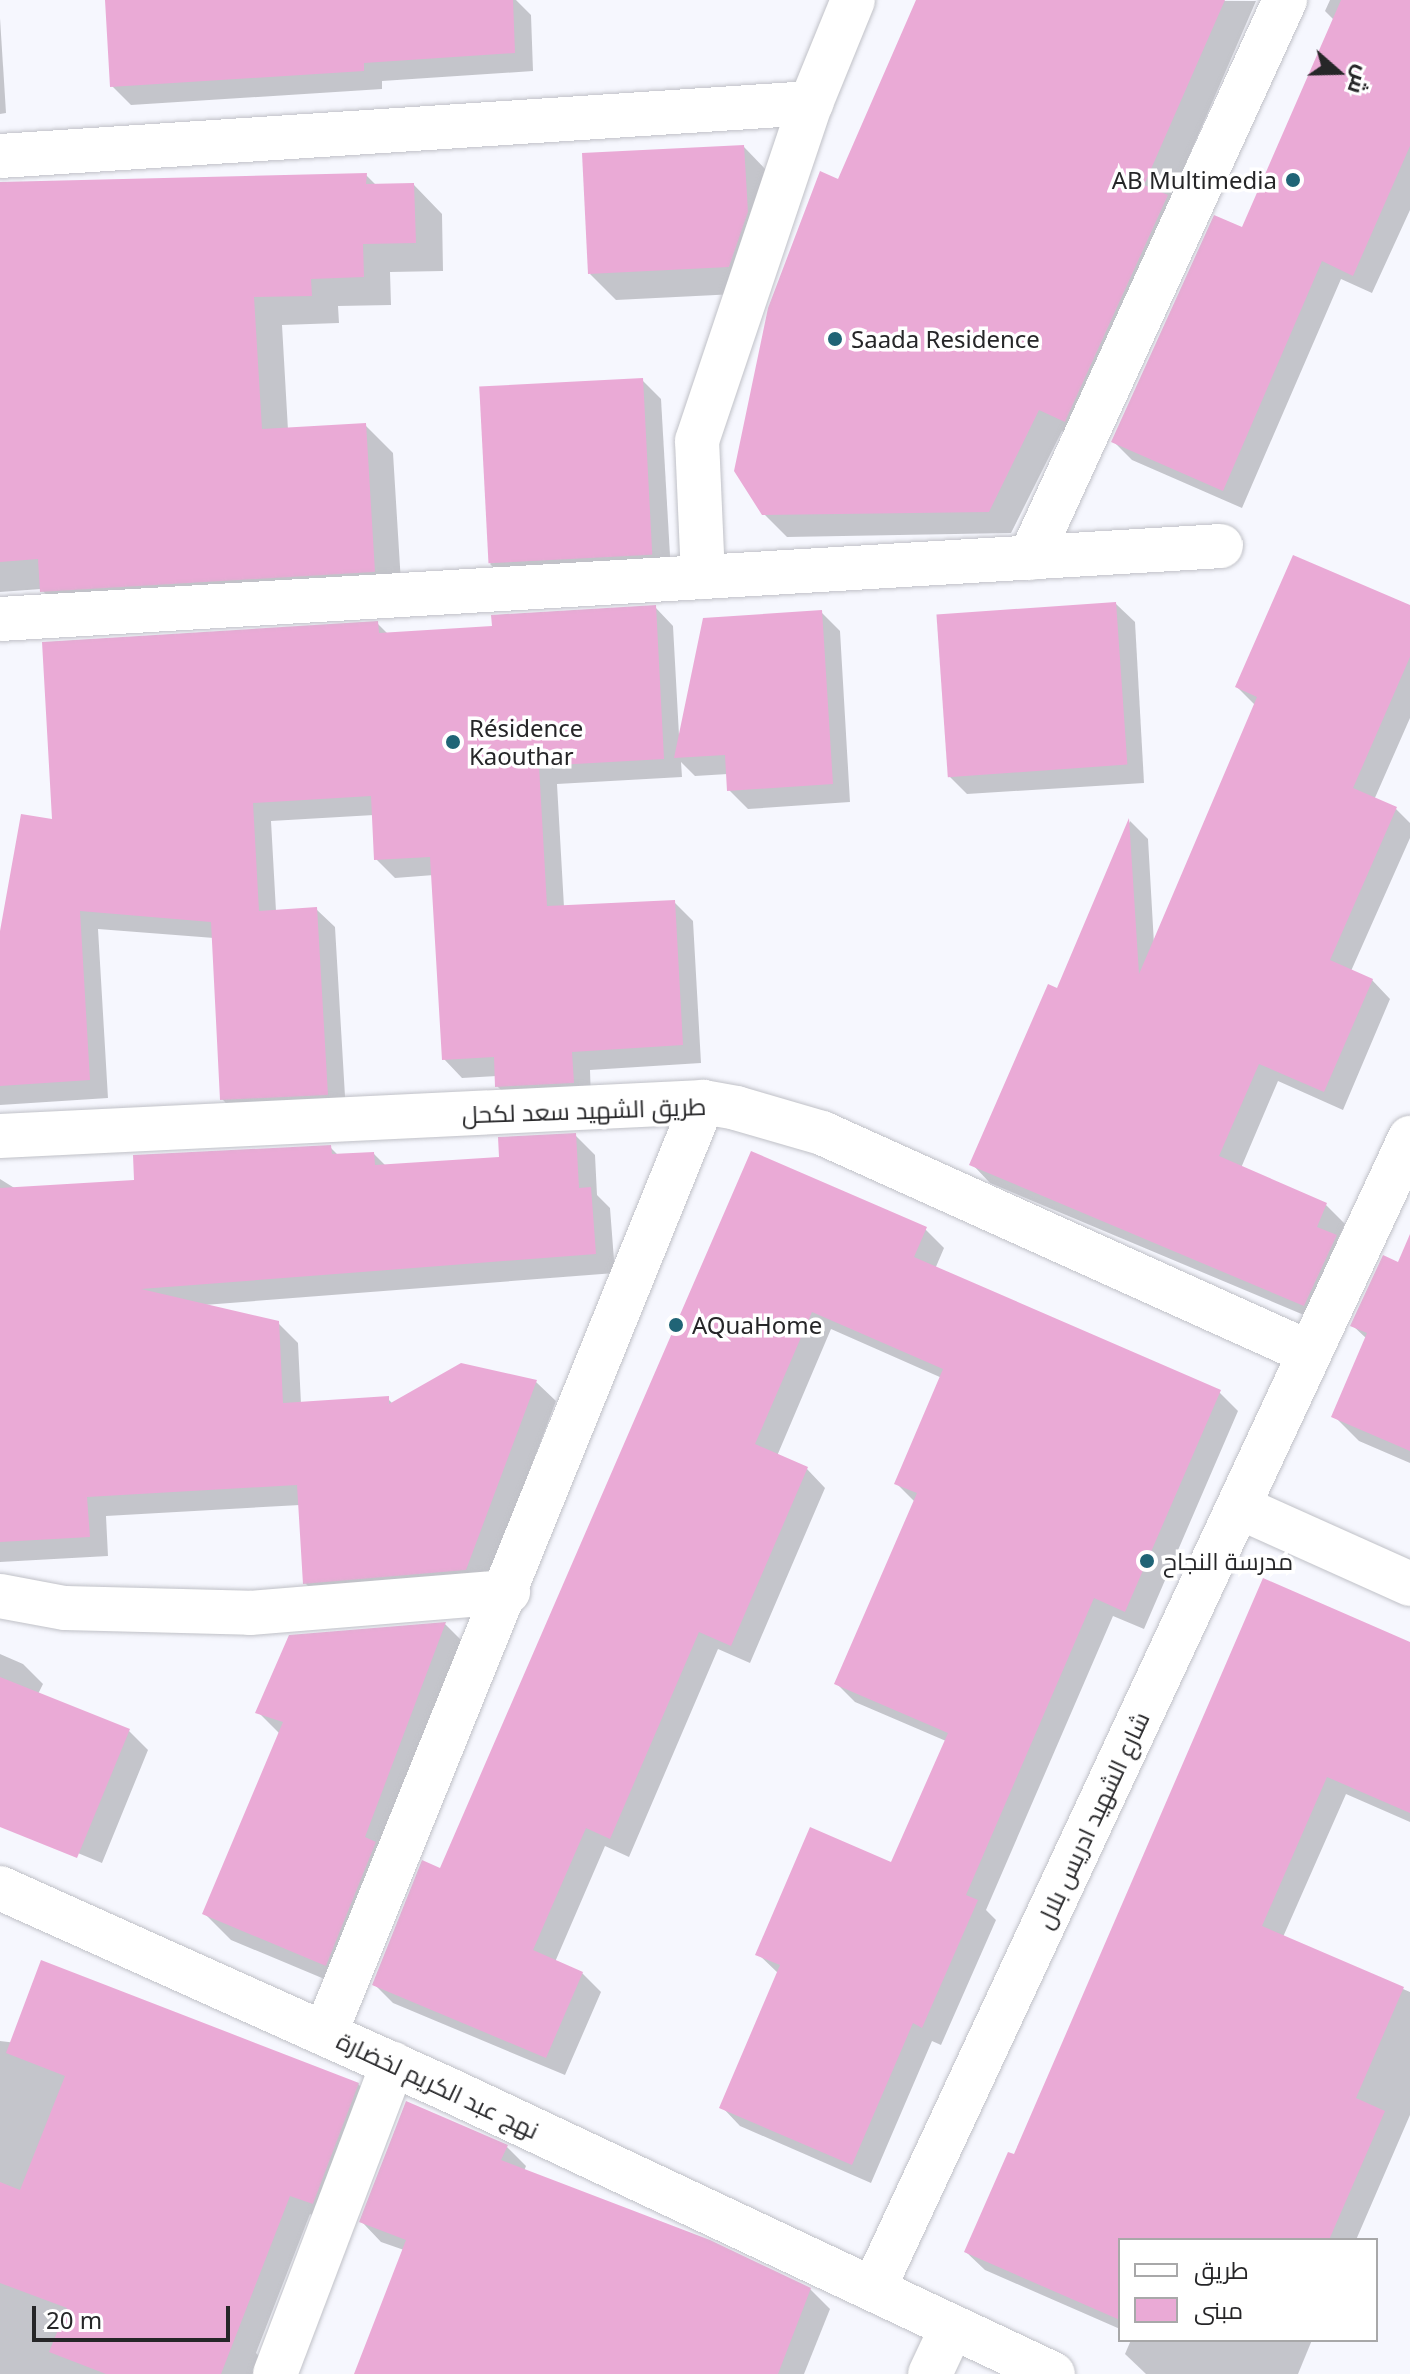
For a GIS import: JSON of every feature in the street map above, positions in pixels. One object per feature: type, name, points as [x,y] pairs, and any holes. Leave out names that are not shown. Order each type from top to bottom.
[{"type":"street","points":[[703,577],[697,441],[811,103],[853,0]]},
{"type":"street","points":[[1030,558],[1285,0]]},
{"type":"street","points":[[0,156],[811,103]]},
{"type":"street","points":[[0,619],[1221,546]]},
{"type":"street","points":[[325,2034],[508,1592],[703,1102]]},
{"type":"street","name":"طريق الشهيد سعد لكحل","points":[[0,1136],[703,1102],[822,1133],[1310,1353]]},
{"type":"street","name":"شارع الشهيد ادريس بلال","points":[[874,2288],[1410,1138]]},
{"type":"street","points":[[1239,1507],[1410,1584]]},
{"type":"street","points":[[0,1596],[65,1608],[250,1613],[508,1592]]},
{"type":"street","name":"نهج عبد الكريم لخضارة","points":[[0,1888],[393,2064],[1053,2374]]},
{"type":"street","points":[[275,2374],[393,2064]]},
{"type":"street","points":[[930,2374],[952,2327]]},
{"type":"building","points":[[105,0],[513,0],[515,53],[364,63],[364,71],[110,87]]},
{"type":"building","points":[[916,0],[1225,0],[1144,185],[1168,195],[1065,422],[1039,410],[989,512],[762,515],[734,471],[768,308],[820,171],[838,179]]},
{"type":"building","points":[[1341,0],[1410,0],[1410,146],[1353,276],[1322,261],[1223,491],[1111,442],[1214,215],[1242,227]]},
{"type":"building","points":[[744,145],[748,212],[729,267],[588,274],[582,153]]},
{"type":"building","points":[[367,173],[366,184],[414,183],[416,243],[363,244],[364,277],[311,279],[312,296],[254,297],[262,429],[366,423],[375,572],[40,592],[38,559],[0,562],[0,182]]},
{"type":"building","points":[[643,378],[652,555],[488,563],[479,387]]},
{"type":"building","points":[[1293,555],[1410,605],[1410,657],[1353,788],[1397,807],[1330,960],[1373,979],[1324,1092],[1259,1064],[1219,1156],[1327,1203],[1317,1227],[1337,1235],[1304,1306],[969,1165],[1048,984],[1057,988],[1129,818],[1139,974],[1257,697],[1235,687]]},
{"type":"building","points":[[1116,602],[1127,765],[948,777],[936,615]]},
{"type":"building","points":[[656,605],[664,759],[539,766],[547,906],[675,900],[683,1045],[572,1052],[574,1083],[495,1087],[494,1057],[442,1060],[430,857],[374,860],[371,796],[253,803],[259,911],[317,907],[328,1095],[220,1100],[211,922],[80,911],[90,1080],[0,1086],[0,931],[21,814],[52,819],[42,642],[378,621],[379,633],[492,626],[491,615]]},
{"type":"building","points":[[822,610],[833,784],[727,791],[725,755],[674,758],[703,618]]},
{"type":"building","points":[[576,1133],[579,1188],[591,1187],[596,1254],[141,1289],[279,1321],[283,1403],[389,1396],[389,1404],[461,1363],[537,1380],[466,1570],[303,1584],[297,1485],[87,1497],[90,1537],[0,1542],[0,1188],[134,1180],[133,1155],[331,1145],[332,1154],[374,1152],[375,1165],[499,1157],[498,1137]]},
{"type":"building","points":[[751,1151],[927,1227],[914,1257],[1221,1390],[1125,1612],[1094,1598],[966,1895],[978,1900],[922,2028],[913,2023],[852,2165],[719,2108],[780,1965],[755,1955],[810,1827],[891,1862],[948,1733],[834,1684],[917,1493],[894,1484],[943,1369],[812,1312],[755,1444],[808,1467],[731,1646],[699,1632],[610,1839],[586,1828],[533,1950],[583,1972],[546,2058],[372,1985],[422,1860],[440,1868]]},
{"type":"building","points":[[1410,1234],[1410,1451],[1331,1417],[1367,1333],[1350,1326],[1383,1255],[1398,1262]]},
{"type":"building","points":[[1263,1578],[1410,1642],[1410,1813],[1327,1777],[1262,1926],[1404,1987],[1356,2098],[1385,2111],[1330,2238],[1118,2238],[1118,2319],[964,2252],[1008,2152],[1014,2154]]},
{"type":"building","points":[[446,1622],[365,1837],[376,1842],[326,1966],[202,1914],[283,1722],[255,1713],[289,1635]]},
{"type":"building","points":[[0,1677],[130,1729],[77,1858],[0,1827]]},
{"type":"building","points":[[41,1960],[359,2083],[313,2204],[290,2196],[221,2374],[106,2374],[49,2352],[67,2308],[0,2283],[0,2182],[20,2190],[65,2076],[6,2053]]},
{"type":"building","points":[[406,2101],[508,2145],[501,2160],[710,2240],[811,2288],[778,2374],[354,2374],[406,2240],[359,2222]]},
{"type":"place","name":"AB Multimedia","points":[[1293,180]]},
{"type":"place","name":"Saada Residence","points":[[835,339]]},
{"type":"place","name":"Résidence Kaouthar","points":[[453,742]]},
{"type":"place","name":"AQuaHome","points":[[676,1325]]},
{"type":"place","name":"مدرسة النجاح","points":[[1147,1561]]}]
